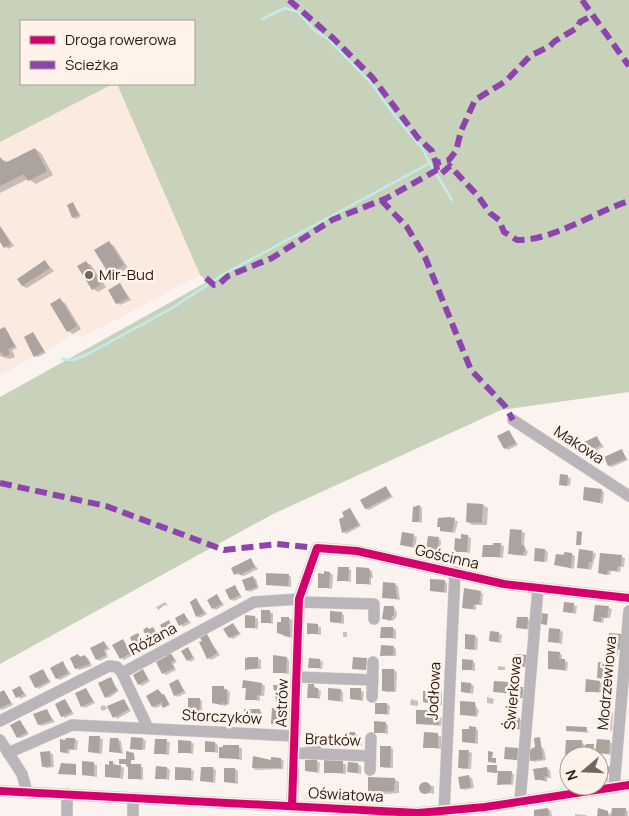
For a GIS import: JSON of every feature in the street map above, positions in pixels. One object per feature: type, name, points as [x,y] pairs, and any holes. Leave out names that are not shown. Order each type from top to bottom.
[{"type":"street","name":"Makowa","points":[[513,420],[629,496]]},
{"type":"street","name":"Gościnna","points":[[299,601],[314,551],[319,546],[348,550],[499,583],[629,598]]},
{"type":"street","name":"Jodłowa","points":[[444,812],[455,572]]},
{"type":"street","name":"Świerkowa","points":[[520,802],[538,588]]},
{"type":"street","name":"Różana","points":[[0,722],[109,666],[117,667],[122,673],[254,602],[299,601],[374,604],[374,619]]},
{"type":"street","name":"Astrów","points":[[292,806],[299,601]]},
{"type":"street","name":"Modrzewiowa","points":[[614,787],[629,615]]},
{"type":"street","points":[[372,697],[373,662]]},
{"type":"street","points":[[122,673],[148,728]]},
{"type":"street","points":[[296,677],[373,680]]},
{"type":"street","name":"Storczyków","points":[[8,753],[72,725],[294,736]]},
{"type":"street","name":"Bratków","points":[[370,770],[371,738]]},
{"type":"street","points":[[0,740],[22,774],[27,792]]},
{"type":"street","name":"Bratków","points":[[294,753],[370,756]]},
{"type":"street","name":"Oświatowa","points":[[0,791],[419,814],[485,807],[629,785]]},
{"type":"street","points":[[67,794],[67,816]]},
{"type":"street","points":[[133,798],[133,816]]},
{"type":"street","points":[[476,816],[485,807]]},
{"type":"shaded area","points":[[111,85],[117,85],[200,275],[81,338],[77,333],[0,375],[0,142]]},
{"type":"green space","points":[[0,0],[629,0],[629,392],[501,410],[273,514],[0,664],[0,397],[205,283],[206,280],[200,275],[117,85],[195,85],[195,20],[20,20],[20,85],[111,85],[0,142]]},
{"type":"green space","points":[[302,793],[366,795],[366,801],[304,800]]},
{"type":"building","points":[[35,148],[47,171],[28,181],[24,174],[0,186],[0,157],[5,163]]},
{"type":"building","points":[[73,202],[79,215],[72,218],[67,205]]},
{"type":"building","points":[[0,226],[11,244],[4,248],[0,242]]},
{"type":"building","points":[[109,241],[124,265],[109,274],[94,250]]},
{"type":"building","points":[[45,260],[50,268],[22,286],[17,279]]},
{"type":"building","name":"Mir-Bud","points":[[86,261],[101,284],[92,290],[77,266]]},
{"type":"building","points":[[120,283],[128,298],[116,304],[108,290]]},
{"type":"building","points":[[60,298],[77,326],[67,332],[50,304]]},
{"type":"building","points":[[5,327],[15,346],[8,349],[10,354],[4,357],[2,352],[0,353],[0,329]]},
{"type":"building","points":[[33,332],[44,351],[34,357],[24,337]]},
{"type":"building","points":[[509,430],[516,443],[504,449],[497,436]]},
{"type":"building","points":[[597,436],[601,445],[586,452],[582,443]]},
{"type":"building","points":[[622,449],[626,459],[608,466],[604,457]]},
{"type":"building","points":[[560,474],[568,475],[567,486],[559,485]]},
{"type":"building","points":[[386,486],[391,496],[365,509],[360,500]]},
{"type":"building","points":[[584,487],[602,489],[600,503],[583,500]]},
{"type":"building","points":[[467,503],[483,504],[482,523],[466,522]]},
{"type":"building","points":[[420,505],[419,522],[412,522],[413,507]]},
{"type":"building","points":[[350,508],[359,525],[342,533],[339,519],[344,517],[342,512]]},
{"type":"building","points":[[438,518],[455,518],[452,532],[440,531],[440,527],[437,527]]},
{"type":"building","points":[[510,529],[522,530],[521,545],[524,545],[525,550],[523,555],[508,554]]},
{"type":"building","points":[[577,531],[582,532],[581,545],[576,545]]},
{"type":"building","points":[[402,532],[414,534],[412,547],[400,545]]},
{"type":"building","points":[[461,534],[468,535],[467,552],[454,552],[455,538],[461,539]]},
{"type":"building","points":[[428,536],[439,537],[437,551],[426,550]]},
{"type":"building","points":[[493,543],[501,543],[500,557],[482,557],[483,545],[493,545]]},
{"type":"building","points":[[535,548],[545,549],[544,562],[534,561]]},
{"type":"building","points":[[579,549],[593,551],[592,562],[589,562],[588,569],[577,568]]},
{"type":"building","points":[[564,552],[572,553],[571,568],[554,565],[556,554],[564,555]]},
{"type":"building","points":[[600,553],[622,555],[621,566],[618,566],[617,571],[608,570],[607,575],[598,573]]},
{"type":"building","points":[[251,558],[255,567],[240,575],[239,572],[234,575],[231,568]]},
{"type":"building","points":[[338,567],[349,567],[348,581],[337,581]]},
{"type":"building","points":[[356,567],[369,568],[371,577],[369,577],[369,584],[356,584]]},
{"type":"building","points":[[324,571],[330,572],[329,588],[318,588],[318,573],[324,574]]},
{"type":"building","points":[[266,573],[289,574],[288,586],[266,585]]},
{"type":"building","points":[[253,576],[257,587],[246,591],[242,580]]},
{"type":"building","points":[[430,579],[445,580],[444,592],[430,591]]},
{"type":"building","points":[[383,582],[395,583],[397,599],[382,598]]},
{"type":"building","points":[[235,585],[240,595],[230,600],[225,590]]},
{"type":"building","points":[[464,588],[481,591],[479,604],[474,604],[473,609],[462,608]]},
{"type":"building","points":[[217,594],[222,604],[212,609],[207,600]]},
{"type":"building","points":[[196,598],[204,613],[196,617],[190,602]]},
{"type":"building","points":[[564,602],[574,603],[573,613],[563,612]]},
{"type":"building","points":[[595,605],[609,606],[607,618],[601,617],[601,622],[593,621]]},
{"type":"building","points":[[384,606],[394,606],[394,616],[392,616],[391,620],[382,619]]},
{"type":"building","points":[[261,610],[270,610],[271,623],[261,623]]},
{"type":"building","points":[[330,611],[342,612],[341,623],[330,622]]},
{"type":"building","points":[[184,613],[188,621],[179,626],[175,618]]},
{"type":"building","points":[[542,613],[548,614],[547,625],[541,624]]},
{"type":"building","points":[[245,615],[255,616],[255,628],[245,628]]},
{"type":"building","points":[[281,617],[289,617],[290,637],[277,633],[277,622],[281,622]]},
{"type":"building","points":[[517,617],[528,617],[527,629],[516,628]]},
{"type":"building","points":[[169,620],[174,630],[165,634],[160,625]]},
{"type":"building","points":[[233,623],[239,633],[229,638],[223,629]]},
{"type":"building","points":[[307,623],[318,624],[318,634],[307,634]]},
{"type":"building","points":[[147,627],[149,629],[153,627],[159,637],[150,643],[143,630]]},
{"type":"building","points":[[381,627],[393,627],[393,638],[380,638]]},
{"type":"building","points":[[549,628],[560,629],[559,643],[548,642]]},
{"type":"building","points":[[490,631],[499,632],[498,642],[489,641]]},
{"type":"building","points":[[138,633],[144,645],[135,650],[130,637]]},
{"type":"building","points":[[609,633],[622,634],[620,649],[615,649],[615,654],[605,653]]},
{"type":"building","points":[[207,634],[217,653],[207,659],[199,642],[202,641],[200,638]]},
{"type":"building","points":[[465,634],[475,635],[474,649],[465,649]]},
{"type":"building","points":[[123,639],[131,653],[120,659],[112,645]]},
{"type":"building","points":[[104,641],[107,648],[103,650],[106,655],[96,660],[90,648]]},
{"type":"building","points":[[381,645],[394,646],[393,655],[380,656]]},
{"type":"building","points":[[188,647],[193,657],[187,661],[181,651]]},
{"type":"building","points":[[548,651],[560,652],[559,659],[565,659],[565,670],[548,669]]},
{"type":"building","points":[[170,652],[175,660],[171,662],[174,668],[162,674],[156,662],[167,656],[166,654]]},
{"type":"building","points":[[78,654],[80,657],[85,655],[90,664],[75,669],[70,658]]},
{"type":"building","points":[[515,654],[527,655],[525,667],[514,666]]},
{"type":"building","points":[[273,655],[287,657],[286,673],[273,673]]},
{"type":"building","points":[[258,657],[258,668],[245,670],[245,658]]},
{"type":"building","points":[[353,657],[367,658],[366,670],[352,669]]},
{"type":"building","points":[[309,658],[320,659],[320,668],[308,668]]},
{"type":"building","points":[[462,659],[473,660],[472,670],[462,670]]},
{"type":"building","points":[[63,661],[68,673],[56,679],[50,668]]},
{"type":"building","points":[[598,662],[609,663],[608,679],[597,678]]},
{"type":"building","points":[[43,669],[49,681],[35,688],[29,676]]},
{"type":"building","points":[[143,669],[148,679],[138,685],[133,675]]},
{"type":"building","points":[[382,669],[394,669],[394,691],[382,691]]},
{"type":"building","points":[[111,677],[117,690],[105,698],[98,683]]},
{"type":"building","points":[[178,679],[184,691],[174,696],[169,684]]},
{"type":"building","points":[[586,679],[600,681],[599,692],[585,692]]},
{"type":"building","points":[[243,680],[262,683],[261,695],[257,695],[257,700],[245,700],[246,688],[242,688]]},
{"type":"building","points":[[494,681],[508,682],[506,693],[493,692]]},
{"type":"building","points":[[461,682],[471,683],[470,693],[461,692]]},
{"type":"building","points":[[308,684],[314,684],[314,688],[318,688],[318,698],[307,698]]},
{"type":"building","points":[[273,685],[286,685],[286,701],[276,701]]},
{"type":"building","points":[[20,686],[24,694],[16,698],[12,690]]},
{"type":"building","points":[[212,686],[224,686],[224,690],[227,690],[227,704],[212,703]]},
{"type":"building","points":[[512,686],[523,687],[522,698],[511,697]]},
{"type":"building","points":[[86,688],[93,701],[81,707],[75,693]]},
{"type":"building","points":[[328,688],[341,689],[340,701],[328,700]]},
{"type":"building","points":[[350,688],[361,688],[361,700],[350,699]]},
{"type":"building","points":[[432,688],[440,688],[439,705],[423,702],[423,691],[431,691]]},
{"type":"building","points":[[158,689],[162,695],[164,694],[169,704],[162,708],[162,702],[152,707],[146,696]]},
{"type":"building","points":[[4,690],[11,703],[0,708],[0,692]]},
{"type":"building","points":[[188,698],[200,698],[199,716],[188,716]]},
{"type":"building","points":[[65,699],[72,712],[61,717],[55,704]]},
{"type":"building","points":[[124,699],[129,709],[113,718],[107,706]]},
{"type":"building","points":[[460,701],[475,702],[476,714],[474,716],[460,715]]},
{"type":"building","points":[[375,703],[387,703],[387,714],[375,714]]},
{"type":"building","points":[[272,708],[281,708],[281,712],[284,712],[283,724],[271,724]]},
{"type":"building","points":[[600,708],[610,709],[609,730],[599,729]]},
{"type":"building","points":[[47,709],[52,720],[38,725],[33,714]]},
{"type":"building","points":[[244,709],[260,709],[259,722],[244,722]]},
{"type":"building","points":[[416,710],[434,710],[434,715],[439,715],[439,725],[416,724]]},
{"type":"building","points":[[507,717],[520,718],[519,729],[506,728]]},
{"type":"building","points":[[20,720],[27,732],[17,738],[10,725]]},
{"type":"building","points":[[374,721],[386,722],[385,733],[374,733]]},
{"type":"building","points":[[469,726],[476,727],[475,743],[462,742],[462,729],[469,729]]},
{"type":"building","points":[[566,726],[587,727],[586,732],[566,731]]},
{"type":"building","points":[[348,732],[355,732],[355,737],[360,737],[360,745],[348,745]]},
{"type":"building","points":[[424,732],[438,733],[438,748],[423,748]]},
{"type":"building","points":[[305,733],[316,733],[316,741],[321,741],[321,750],[305,749]]},
{"type":"building","points":[[327,734],[338,734],[338,744],[327,744]]},
{"type":"building","points":[[89,736],[100,736],[99,753],[88,752]]},
{"type":"building","points":[[131,737],[143,738],[142,750],[130,749]]},
{"type":"building","points":[[540,737],[543,759],[530,761],[529,750],[535,747],[534,738]]},
{"type":"building","points":[[66,738],[75,738],[74,749],[67,749],[67,753],[60,752],[60,739],[65,740]]},
{"type":"building","points":[[110,738],[118,738],[121,753],[109,752]]},
{"type":"building","points":[[155,739],[167,739],[166,754],[154,754]]},
{"type":"building","points":[[597,739],[610,740],[609,754],[609,746],[596,746]]},
{"type":"building","points":[[178,740],[191,741],[191,753],[178,753]]},
{"type":"building","points":[[566,740],[582,740],[582,746],[566,746]]},
{"type":"building","points":[[205,741],[215,742],[215,752],[205,752]]},
{"type":"building","points":[[586,744],[594,744],[594,746],[586,746]]},
{"type":"building","points":[[223,745],[239,745],[239,759],[219,758],[219,747],[223,747]]},
{"type":"building","points":[[380,746],[391,746],[390,767],[380,767]]},
{"type":"building","points":[[505,747],[518,748],[517,760],[504,759]]},
{"type":"building","points":[[459,750],[469,750],[468,768],[458,768]]},
{"type":"building","points":[[50,751],[51,766],[42,767],[40,752]]},
{"type":"building","points":[[126,751],[134,753],[134,760],[131,760],[131,764],[141,764],[141,779],[128,779],[128,767],[126,764],[119,764],[119,759],[126,759]]},
{"type":"building","points":[[488,751],[493,752],[492,758],[496,758],[496,763],[488,762]]},
{"type":"building","points":[[253,756],[271,760],[271,757],[281,758],[281,768],[252,768]]},
{"type":"building","points":[[305,760],[317,760],[317,772],[305,771]]},
{"type":"building","points":[[324,760],[343,761],[343,773],[324,773]]},
{"type":"building","points":[[82,761],[94,762],[94,776],[82,775]]},
{"type":"building","points":[[109,761],[113,761],[113,765],[121,765],[120,778],[105,777],[105,764],[109,765]]},
{"type":"building","points":[[348,762],[358,763],[358,773],[347,772]]},
{"type":"building","points":[[61,763],[76,764],[76,775],[58,774]]},
{"type":"building","points":[[487,765],[497,765],[497,773],[487,772]]},
{"type":"building","points":[[156,766],[167,767],[166,779],[155,779]]},
{"type":"building","points":[[609,766],[612,766],[613,772],[609,772]]},
{"type":"building","points":[[175,767],[191,768],[191,780],[175,780]]},
{"type":"building","points":[[201,767],[213,767],[213,782],[200,781]]},
{"type":"building","points":[[547,767],[548,776],[544,777],[545,780],[535,780],[533,769]]},
{"type":"building","points":[[224,768],[235,768],[235,783],[224,782]]},
{"type":"building","points":[[498,771],[512,771],[511,784],[497,785]]},
{"type":"building","points":[[469,775],[471,787],[460,789],[458,777]]},
{"type":"building","points":[[368,777],[395,778],[394,791],[368,793]]},
{"type":"building","points":[[427,782],[430,783],[430,793],[423,794],[420,793],[419,786],[420,783]]},
{"type":"building","points":[[548,808],[549,816],[534,816],[534,810]]},
{"type":"building","points":[[598,808],[608,811],[608,816],[597,816]]},
{"type":"building","points":[[612,808],[626,808],[625,816],[611,816]]},
{"type":"waterway","points":[[262,19],[285,8],[298,12],[315,31],[328,39],[373,85],[391,111],[422,148],[430,163]]},
{"type":"waterway","points":[[62,359],[73,360],[88,354],[172,308],[224,274],[430,163],[452,200]]},
{"type":"marked path","points":[[289,0],[334,39],[372,77],[418,138],[432,151],[436,163]]},
{"type":"marked path","points":[[582,0],[629,66]]},
{"type":"marked path","points":[[437,170],[436,163],[449,160],[456,151],[461,131],[475,100],[506,81],[530,56],[550,46],[577,28],[580,22],[593,15]]},
{"type":"marked path","points":[[206,278],[214,285],[218,285],[228,276],[272,258],[332,220],[387,198],[437,170],[441,174],[450,166],[478,196],[490,213],[499,220],[504,232],[517,240],[530,239],[559,231],[629,201]]},
{"type":"marked path","points":[[381,200],[407,227],[425,257],[471,370],[505,406],[513,420]]},
{"type":"marked path","points":[[0,483],[106,506],[224,550],[277,544],[317,548]]},
{"type":"cycle path","points":[[292,806],[299,599],[317,548],[357,551],[504,584],[629,598]]},
{"type":"cycle path","points":[[0,791],[418,813],[485,807],[629,785]]},
{"type":"place","name":"Mir-Bud","points":[[89,275]]}]
